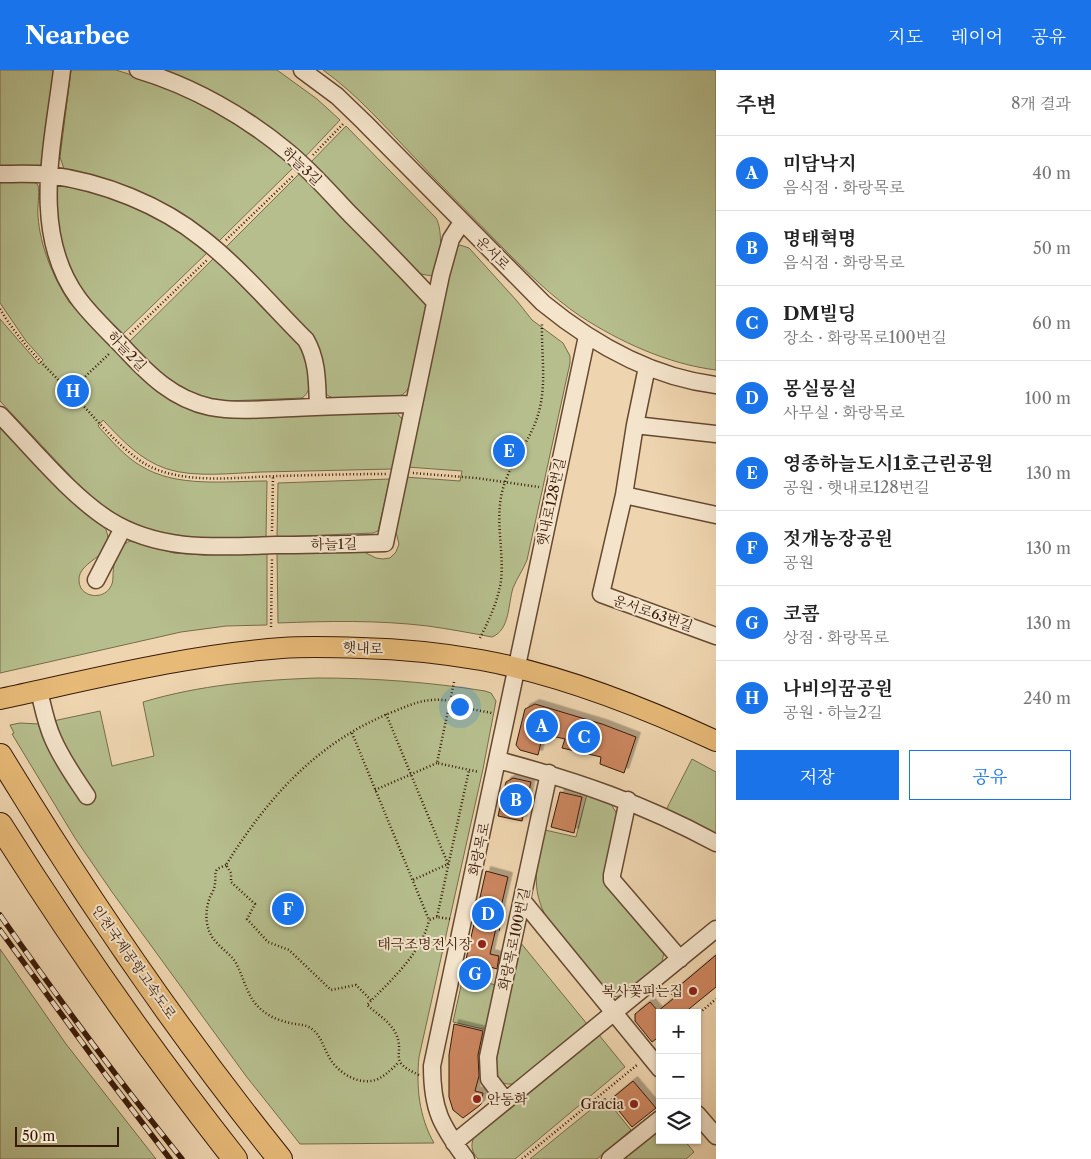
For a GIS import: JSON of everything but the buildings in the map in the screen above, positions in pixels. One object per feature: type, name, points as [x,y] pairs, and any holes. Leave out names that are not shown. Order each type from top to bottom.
[{"type":"highway","name":"인천국제공항고속도로","points":[[0,756],[64,858],[153,991],[208,1067],[280,1159]]},
{"type":"highway","points":[[0,825],[74,940],[118,1003],[236,1159]]},
{"type":"main road","name":"햇내로","points":[[0,699],[182,661],[234,653],[284,648],[334,647],[411,650],[481,660],[516,668],[621,700],[716,741]]},
{"type":"street","name":"하늘2길","points":[[62,70],[50,175],[50,227],[54,247],[69,283],[78,298],[153,378],[178,396],[210,406],[244,410],[414,404]]},
{"type":"street","name":"하늘3길","points":[[138,70],[191,90],[225,108],[288,152],[316,178],[435,302]]},
{"type":"street","name":"운서로","points":[[302,70],[337,96],[543,303],[564,320],[611,350],[647,367],[682,378],[716,385]]},
{"type":"street","points":[[0,174],[50,175],[101,187],[161,210],[202,238],[230,262],[306,340],[313,352],[316,367],[318,407]]},
{"type":"street","name":"하늘1길","points":[[0,415],[89,505],[123,528],[154,540],[189,546],[385,543],[446,253],[462,222]]},
{"type":"street","name":"햇내로128번길","points":[[516,668],[587,336]]},
{"type":"street","name":"운서로63번길","points":[[647,367],[635,425],[624,495],[601,594],[716,636]]},
{"type":"street","points":[[635,425],[716,434]]},
{"type":"street","points":[[624,495],[716,515]]},
{"type":"street","points":[[96,580],[123,528]]},
{"type":"street","name":"화랑목로","points":[[466,1159],[441,1122],[434,1102],[432,1066],[516,668]]},
{"type":"street","points":[[39,691],[53,740],[87,796]]},
{"type":"street","points":[[498,760],[549,773],[628,800],[716,843]]},
{"type":"street","name":"화랑목로100번길","points":[[505,1100],[489,1079],[488,1057],[549,773]]},
{"type":"street","points":[[628,800],[612,880],[680,959]]},
{"type":"street","points":[[522,900],[656,1064]]},
{"type":"street","points":[[454,1143],[716,929]]},
{"type":"street","points":[[701,1119],[716,1136]]},
{"type":"street","points":[[610,1159],[656,1122]]},
{"type":"path","points":[[307,161],[346,120]]},
{"type":"path","points":[[221,245],[298,170]]},
{"type":"path","points":[[126,338],[211,255]]},
{"type":"path","points":[[0,309],[19,336],[128,451],[142,462],[158,470],[172,475],[195,477],[390,474]]},
{"type":"path","points":[[480,638],[495,604],[501,579],[498,523],[504,482],[508,471],[531,433],[537,419],[541,401],[544,375],[542,323]]},
{"type":"path","points":[[70,391],[115,349]]},
{"type":"path","points":[[407,473],[468,477],[545,488]]},
{"type":"path","points":[[272,538],[273,476]]},
{"type":"path","points":[[271,627],[272,554]]},
{"type":"path","points":[[437,763],[454,682]]},
{"type":"path","points":[[398,1062],[378,1079],[354,1079],[344,1074],[334,1065],[319,1037],[312,1029],[278,1019],[255,1004],[236,963],[216,943],[210,934],[206,924],[209,900],[216,884],[214,874],[217,869],[226,866],[246,833],[265,807],[284,786],[322,752],[352,732],[386,714],[425,700],[438,698],[450,701]]},
{"type":"path","points":[[449,705],[497,714]]},
{"type":"path","points":[[386,714],[448,864]]},
{"type":"path","points":[[352,732],[429,920],[421,940],[409,958],[367,1004],[389,1024],[397,1036],[398,1062],[406,1069],[422,1077]]},
{"type":"path","points":[[375,790],[437,763],[485,773]]},
{"type":"path","points":[[436,916],[469,770]]},
{"type":"path","points":[[413,880],[448,864]]},
{"type":"path","points":[[226,866],[231,873],[231,882],[254,904],[248,919],[268,942],[289,950],[331,990],[356,985],[371,1000]]},
{"type":"path","points":[[429,920],[436,916],[454,920]]},
{"type":"path","points":[[471,924],[505,931]]},
{"type":"path","points":[[701,1012],[716,1000]]},
{"type":"path","points":[[522,1159],[632,1069]]},
{"type":"green space","points":[[0,70],[53,70],[54,72],[43,160],[38,167],[0,166]]},
{"type":"green space","points":[[71,70],[116,70],[147,80],[198,102],[253,135],[294,167],[218,242],[64,169],[60,157]]},
{"type":"green space","points":[[156,70],[277,70],[317,99],[340,120],[304,158]]},
{"type":"green space","points":[[323,70],[716,70],[716,370],[680,363],[628,343],[595,326],[570,309],[512,257],[360,101]]},
{"type":"green space","points":[[346,126],[436,218],[440,230],[440,256],[432,276],[421,274],[310,163]]},
{"type":"green space","points":[[300,173],[422,299],[426,306],[427,313],[411,382],[403,395],[398,397],[330,397],[325,392],[323,386],[324,368],[313,339],[225,248]]},
{"type":"green space","points":[[0,180],[33,181],[38,185],[38,216],[41,239],[48,261],[63,292],[69,302],[156,389],[182,406],[197,412],[232,418],[396,412],[402,419],[403,425],[392,469],[214,474],[178,472],[157,465],[140,455],[124,442],[103,420],[98,426],[118,448],[129,458],[155,473],[170,478],[202,482],[267,481],[266,538],[227,540],[181,538],[151,530],[114,515],[77,483],[0,401],[0,319],[39,364],[43,360],[26,341],[0,303]]},
{"type":"green space","points":[[59,184],[140,208],[184,232],[208,252],[123,334],[83,290],[67,264],[57,230],[57,186]]},
{"type":"green space","points":[[460,245],[469,248],[532,320],[563,343],[570,356],[527,560],[513,588],[505,623],[498,634],[492,637],[428,626],[390,623],[334,621],[278,623],[277,552],[362,551],[376,558],[390,558],[396,552],[399,544],[395,528],[405,477],[460,481],[462,471],[407,467],[450,259],[456,247]]},
{"type":"green space","points":[[214,258],[300,346],[308,365],[310,381],[307,394],[302,398],[212,400],[186,391],[159,373],[129,342]]},
{"type":"green space","points":[[0,428],[69,498],[103,524],[108,535],[107,544],[104,550],[80,573],[79,581],[81,588],[85,592],[96,596],[108,591],[112,585],[116,556],[121,547],[130,541],[174,553],[204,555],[267,553],[267,625],[226,626],[181,632],[0,673]]},
{"type":"green space","points":[[390,479],[378,531],[373,533],[277,537],[278,483]]},
{"type":"green space","points":[[317,678],[443,685],[485,691],[491,693],[496,701],[483,769],[419,1057],[418,1090],[425,1123],[434,1143],[300,1144],[246,1076],[112,892],[75,838],[12,734],[14,733],[10,725],[20,723],[39,724],[100,711],[112,766],[154,756],[143,702],[186,691],[229,684]]},
{"type":"green space","points":[[692,759],[716,772],[716,835],[666,810]]},
{"type":"green space","points":[[587,794],[611,804],[617,814],[604,875],[664,952],[662,962],[621,996],[617,997],[608,994],[548,920],[538,897],[537,865],[545,830],[576,837]]},
{"type":"green space","points":[[520,942],[587,1024],[516,1083],[507,1084],[498,1079],[495,1066]]},
{"type":"green space","points":[[0,949],[66,1044],[156,1159],[0,1159]]},
{"type":"green space","points":[[463,977],[496,985],[487,1030],[453,1022]]},
{"type":"green space","points":[[599,1035],[625,1067],[515,1159],[478,1159],[472,1149],[474,1137]]},
{"type":"green space","points":[[605,1098],[631,1130],[597,1159],[530,1159]]},
{"type":"green space","points":[[656,1132],[656,1144],[687,1144],[694,1152],[686,1159],[622,1159]]},
{"type":"railway","points":[[0,915],[89,1038],[182,1159]]},
{"type":"railway","points":[[0,930],[105,1074],[170,1159]]},
{"type":"place","name":"나비의꿈공원","points":[[73,391]]},
{"type":"place","name":"영종하늘도시1호근린공원","points":[[509,451]]},
{"type":"place","name":"미담낙지","points":[[542,726]]},
{"type":"place","name":"DM빌딩","points":[[584,737]]},
{"type":"place","name":"명태혁명","points":[[516,800]]},
{"type":"place","name":"젓개농장공원","points":[[288,909]]},
{"type":"place","name":"몽실뭉실","points":[[488,914]]},
{"type":"place","name":"태극조명전시장","points":[[482,944]]},
{"type":"place","name":"코콤","points":[[475,974]]},
{"type":"place","name":"복사꽃피는집","points":[[693,991]]},
{"type":"place","name":"안동화","points":[[477,1099]]},
{"type":"place","name":"Gracia","points":[[634,1104]]}]
